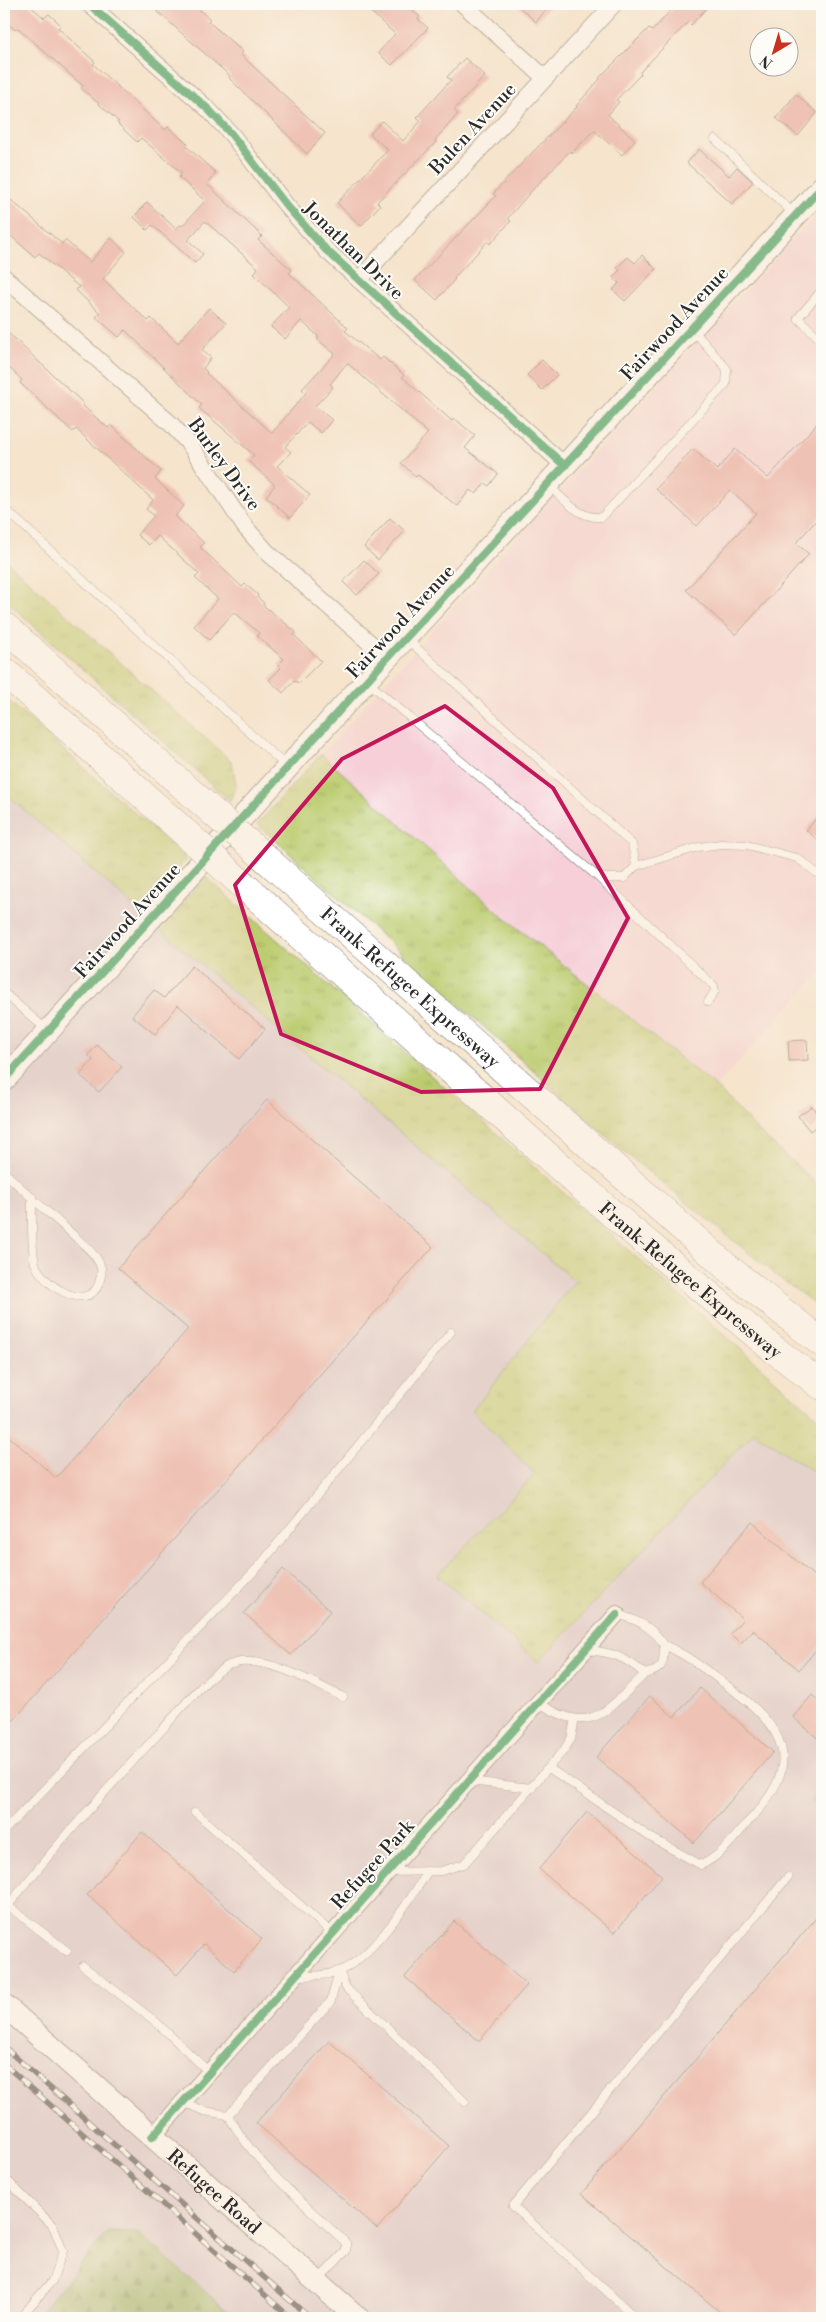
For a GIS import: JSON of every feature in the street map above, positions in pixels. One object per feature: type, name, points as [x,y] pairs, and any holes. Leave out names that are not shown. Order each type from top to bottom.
[{"type":"highway","name":"Frank-Refugee Expressway","points":[[4,626],[729,1268],[822,1343]]},
{"type":"highway","name":"Frank-Refugee Expressway","points":[[4,671],[617,1218],[765,1342],[822,1386]]},
{"type":"street","name":"Jonathan Drive","points":[[89,4],[214,116],[244,150],[286,205],[326,250],[565,466]]},
{"type":"street","points":[[462,4],[545,78]]},
{"type":"street","name":"Bulen Avenue","points":[[359,280],[614,4]]},
{"type":"street","name":"Fairwood Avenue","points":[[4,1080],[387,658],[822,187]]},
{"type":"street","name":"Burley Drive","points":[[4,277],[171,424],[190,445],[245,527],[267,552],[387,658]]},
{"type":"street","name":"Refugee Park","points":[[152,2137],[617,1614]]},
{"type":"street","name":"Refugee Road","points":[[4,2005],[358,2318]]},
{"type":"lane","points":[[715,139],[795,216]]},
{"type":"lane","points":[[822,290],[798,318],[822,341]]},
{"type":"lane","points":[[548,484],[579,512],[591,518],[602,517],[726,384],[727,369],[692,329]]},
{"type":"lane","points":[[4,508],[288,767]]},
{"type":"lane","points":[[406,638],[632,844],[636,866]]},
{"type":"lane","points":[[366,681],[599,878],[714,986],[715,991],[708,1002]]},
{"type":"lane","points":[[599,878],[624,878],[636,866],[699,847],[721,844],[747,845],[798,858],[822,877]]},
{"type":"lane","points":[[4,993],[48,1031]]},
{"type":"lane","points":[[4,1172],[32,1197],[89,1250],[100,1263],[102,1273],[97,1287],[86,1296],[68,1296],[51,1283],[35,1264],[32,1197]]},
{"type":"lane","points":[[4,1832],[260,1565],[451,1332]]},
{"type":"lane","points":[[549,1768],[650,1837],[701,1865],[712,1860],[758,1812],[776,1786],[783,1767],[782,1748],[778,1735],[748,1701],[693,1660],[664,1645],[659,1636],[639,1621],[617,1614]]},
{"type":"lane","points":[[538,1702],[554,1713],[575,1720],[584,1720],[604,1713],[645,1674],[656,1671],[661,1666],[664,1645]]},
{"type":"lane","points":[[585,1650],[609,1652],[632,1662],[645,1674]]},
{"type":"lane","points":[[67,1951],[6,1908],[105,1791],[210,1679],[229,1665],[240,1662],[260,1663],[289,1673],[343,1698]]},
{"type":"lane","points":[[388,1872],[441,1871],[464,1864],[549,1768],[570,1738],[575,1720]]},
{"type":"lane","points":[[468,1781],[532,1788]]},
{"type":"lane","points":[[195,1812],[332,1934]]},
{"type":"lane","points":[[295,1976],[320,1976],[338,1971],[354,1963],[372,1947],[428,1871]]},
{"type":"lane","points":[[636,2318],[513,2206],[788,1877]]},
{"type":"lane","points":[[83,1966],[156,2022],[209,2072]]},
{"type":"lane","points":[[338,1971],[346,1988],[465,2102]]},
{"type":"lane","points":[[228,2115],[331,2001],[338,1971]]},
{"type":"lane","points":[[183,2102],[204,2111],[228,2115]]},
{"type":"lane","points":[[228,2115],[237,2132],[291,2192],[346,2242],[346,2252],[317,2282]]},
{"type":"lane","points":[[4,2177],[53,2226],[63,2251],[52,2282],[20,2318]]},
{"type":"highlighted area","points":[[445,706],[553,788],[628,918],[540,1089],[421,1092],[281,1034],[235,885],[342,759]]},
{"type":"shaded area","points":[[822,208],[822,971],[716,1087],[501,915],[321,754],[541,510]]},
{"type":"shaded area","points":[[4,792],[157,927],[575,1281],[472,1411],[536,1474],[437,1575],[539,1662],[754,1431],[822,1477],[822,1786],[811,1800],[822,1810],[822,2318],[236,2318],[137,2233],[107,2232],[36,2318],[4,2318]]},
{"type":"green space","points":[[4,559],[232,762],[236,785],[230,801],[4,599]]},
{"type":"green space","points":[[4,697],[187,859],[140,912],[4,792]]},
{"type":"green space","points":[[321,754],[501,915],[716,1087],[757,1130],[822,1189],[822,1309],[782,1280],[624,1152],[257,824]]},
{"type":"green space","points":[[206,877],[822,1421],[822,1477],[754,1432],[538,1662],[437,1575],[535,1474],[472,1411],[575,1281],[157,927]]},
{"type":"green space","points":[[822,1786],[822,1810],[811,1800]]},
{"type":"green space","points":[[107,2232],[137,2233],[236,2318],[36,2318]]},
{"type":"building","points":[[4,4],[28,4],[44,18],[49,14],[61,25],[58,28],[95,62],[93,64],[165,130],[168,127],[188,144],[186,146],[216,173],[207,184],[262,236],[258,240],[292,270],[289,273],[348,328],[345,331],[380,360],[383,357],[404,375],[402,377],[452,421],[454,418],[475,436],[465,448],[498,474],[489,486],[485,483],[476,494],[470,490],[457,506],[418,475],[416,477],[401,463],[428,433],[347,363],[330,384],[333,387],[315,406],[332,420],[321,433],[308,422],[285,447],[291,452],[277,466],[310,495],[290,518],[266,496],[275,485],[248,461],[254,455],[199,408],[202,405],[125,330],[119,337],[96,317],[100,313],[76,290],[79,287],[39,253],[35,257],[4,230],[4,194],[62,244],[65,240],[90,262],[111,238],[126,252],[103,279],[148,321],[151,318],[178,343],[209,308],[226,323],[202,350],[211,358],[203,368],[206,373],[272,433],[306,393],[302,389],[335,354],[318,340],[318,336],[301,321],[285,339],[271,327],[289,307],[254,274],[258,268],[205,221],[188,240],[203,254],[195,263],[152,225],[147,230],[134,217],[147,202],[176,229],[180,225],[182,226],[205,201],[179,177],[182,173],[141,138],[137,142],[117,123],[119,122],[81,88],[83,86],[18,28],[15,30],[4,20]]},
{"type":"building","points":[[149,4],[193,4],[210,19],[208,21],[243,52],[240,54],[325,133],[307,154],[229,78],[230,76]]},
{"type":"building","points":[[362,4],[405,4],[420,17],[418,19],[428,28],[392,65],[378,53],[395,34]]},
{"type":"building","points":[[516,4],[551,4],[536,22]]},
{"type":"building","points":[[677,4],[710,4],[691,25],[688,22],[640,72],[641,74],[616,100],[619,102],[608,115],[635,140],[622,155],[594,130],[572,153],[570,151],[534,188],[508,218],[511,221],[490,244],[488,241],[454,278],[437,300],[415,280],[496,196],[493,194],[577,107],[599,78],[649,28],[652,31]]},
{"type":"building","points":[[465,58],[485,76],[454,110],[458,114],[435,140],[436,142],[377,202],[380,205],[361,226],[337,203],[388,150],[370,134],[382,121],[403,141],[421,121],[417,117],[451,80],[447,77]]},
{"type":"building","points":[[796,94],[817,113],[798,136],[776,118]]},
{"type":"building","points":[[699,149],[729,176],[737,167],[753,182],[732,204],[687,163]]},
{"type":"building","points":[[642,255],[656,269],[625,301],[613,290],[619,283],[613,277],[620,270],[617,268],[628,257],[635,263]]},
{"type":"building","points":[[4,329],[83,403],[83,406],[108,428],[111,425],[161,471],[155,479],[184,506],[175,516],[204,543],[200,547],[242,587],[245,584],[258,595],[257,597],[264,603],[263,605],[296,632],[294,635],[321,661],[299,683],[294,681],[283,693],[269,680],[281,668],[278,665],[284,659],[257,636],[259,633],[234,612],[209,640],[194,626],[218,599],[195,578],[199,574],[158,536],[149,545],[137,535],[154,516],[146,509],[153,500],[76,429],[73,432],[20,383],[22,380],[4,363]]},
{"type":"building","points":[[542,360],[557,375],[542,390],[527,375]]},
{"type":"building","points":[[822,418],[822,514],[796,543],[809,554],[736,635],[686,590],[756,513],[730,490],[697,526],[656,489],[693,449],[717,470],[735,449],[768,478]]},
{"type":"building","points":[[390,518],[405,531],[378,560],[364,547]]},
{"type":"building","points":[[364,560],[379,574],[357,595],[343,582]]},
{"type":"building","points":[[822,812],[822,844],[806,830]]},
{"type":"building","points":[[192,966],[265,1029],[239,1059],[178,1005],[155,1034],[132,1016],[154,990],[164,998]]},
{"type":"building","points":[[807,1040],[808,1060],[789,1061],[788,1041]]},
{"type":"building","points":[[97,1045],[122,1067],[99,1092],[80,1075],[93,1060],[88,1055]]},
{"type":"building","points":[[267,1100],[433,1247],[4,1731],[4,1432],[56,1478],[188,1329],[118,1268]]},
{"type":"building","points":[[812,1106],[822,1121],[810,1131],[798,1116]]},
{"type":"building","points":[[752,1522],[822,1583],[822,1643],[799,1670],[753,1630],[741,1643],[730,1634],[743,1619],[700,1582]]},
{"type":"building","points":[[283,1569],[330,1611],[291,1655],[244,1613]]},
{"type":"building","points":[[700,1688],[773,1752],[694,1843],[596,1757],[650,1696],[674,1717]]},
{"type":"building","points":[[812,1695],[822,1704],[822,1742],[793,1717]]},
{"type":"building","points":[[587,1812],[662,1876],[614,1933],[539,1869]]},
{"type":"building","points":[[142,1832],[262,1939],[234,1971],[204,1944],[177,1975],[87,1895]]},
{"type":"building","points":[[822,1911],[822,2318],[727,2318],[581,2194]]},
{"type":"building","points":[[454,1921],[527,1985],[479,2041],[405,1977]]},
{"type":"building","points":[[329,2041],[449,2146],[377,2229],[256,2123]]},
{"type":"railway","points":[[4,2047],[310,2318]]},
{"type":"railway","points":[[4,2064],[291,2318]]},
{"type":"cycle path","points":[[89,4],[209,110],[232,135],[286,205],[326,250],[565,466]]},
{"type":"cycle path","points":[[4,1080],[387,658],[822,187]]},
{"type":"cycle path","points":[[152,2137],[617,1614]]}]
